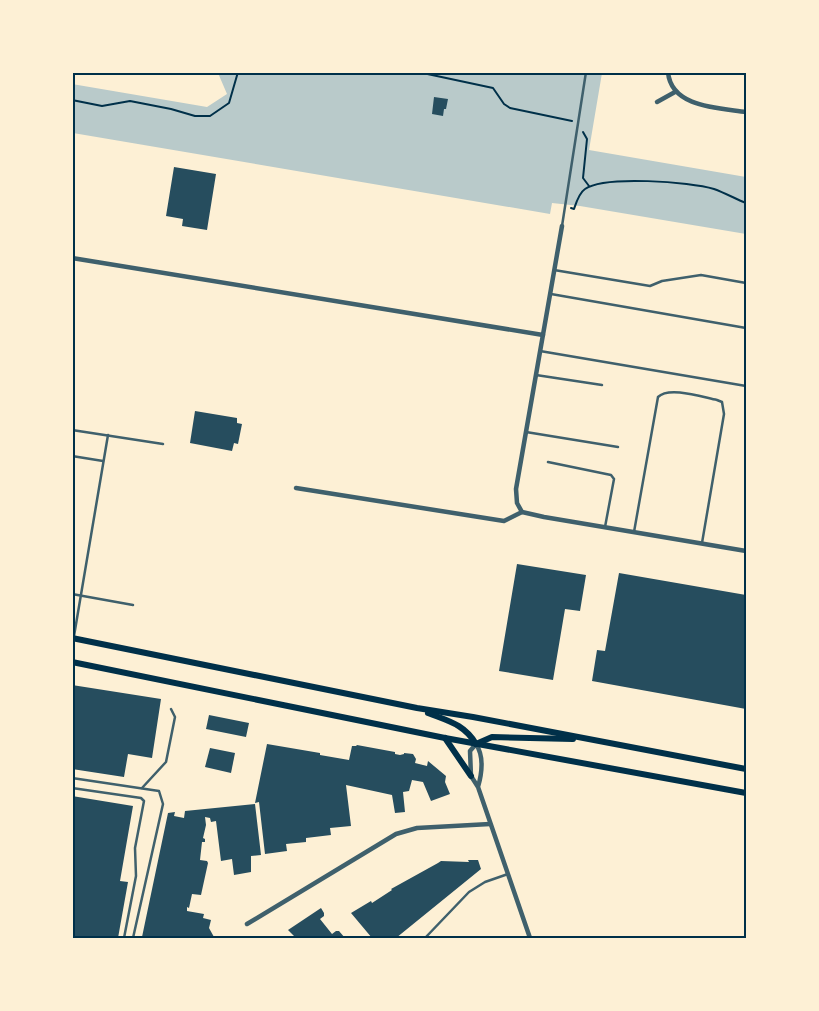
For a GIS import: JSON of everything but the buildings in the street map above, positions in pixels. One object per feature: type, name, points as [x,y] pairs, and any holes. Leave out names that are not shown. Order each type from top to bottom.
[{"type":"main road","points":[[73,638],[417,708],[746,769]]},
{"type":"main road","points":[[72,662],[445,738],[746,793]]},
{"type":"main road","points":[[417,708],[461,727],[470,733],[476,744]]},
{"type":"main road","points":[[476,744],[492,737],[593,740]]},
{"type":"main road","points":[[445,738],[471,776]]},
{"type":"street","points":[[668,72],[670,83],[675,92],[687,100],[746,112]]},
{"type":"street","points":[[657,102],[675,92]]},
{"type":"street","points":[[522,512],[517,503],[516,489],[562,226]]},
{"type":"street","points":[[72,258],[543,335]]},
{"type":"street","points":[[296,488],[504,521],[522,512],[746,551]]},
{"type":"street","points":[[478,787],[481,776],[480,751],[476,744],[470,751],[471,776],[478,787],[530,938]]},
{"type":"street","points":[[247,924],[396,834],[417,828],[490,824]]},
{"type":"lane","points":[[562,226],[586,72]]},
{"type":"lane","points":[[554,270],[650,286],[662,281],[701,275],[746,283]]},
{"type":"lane","points":[[550,294],[746,328]]},
{"type":"lane","points":[[540,351],[746,386]]},
{"type":"lane","points":[[536,375],[602,386]]},
{"type":"lane","points":[[634,532],[658,397],[663,392],[672,392],[716,400],[722,402],[724,407],[702,543]]},
{"type":"lane","points":[[72,430],[163,444]]},
{"type":"lane","points":[[526,432],[618,447]]},
{"type":"lane","points":[[73,638],[108,435]]},
{"type":"lane","points":[[72,456],[104,461]]},
{"type":"lane","points":[[548,462],[611,475],[614,479],[614,486],[605,527]]},
{"type":"lane","points":[[72,594],[133,605]]},
{"type":"lane","points":[[142,788],[166,762],[175,717],[170,709]]},
{"type":"lane","points":[[72,778],[159,791],[163,804],[133,938]]},
{"type":"lane","points":[[72,788],[144,800],[135,848],[136,876],[124,938]]},
{"type":"lane","points":[[425,938],[469,892],[485,882],[509,874]]},
{"type":"path","points":[[72,100],[102,106],[130,101],[195,116],[210,116],[229,103],[238,72]]},
{"type":"path","points":[[418,72],[493,88],[504,104],[510,108],[583,124],[582,129],[587,139],[583,178],[590,186]]},
{"type":"path","points":[[565,206],[574,209],[582,190],[590,186],[621,181],[677,183],[714,189],[746,203]]},
{"type":"shaded area","points":[[218,73],[602,73],[589,150],[746,177],[746,234],[552,203],[550,214],[73,133],[72,84],[207,107],[227,94]]}]
